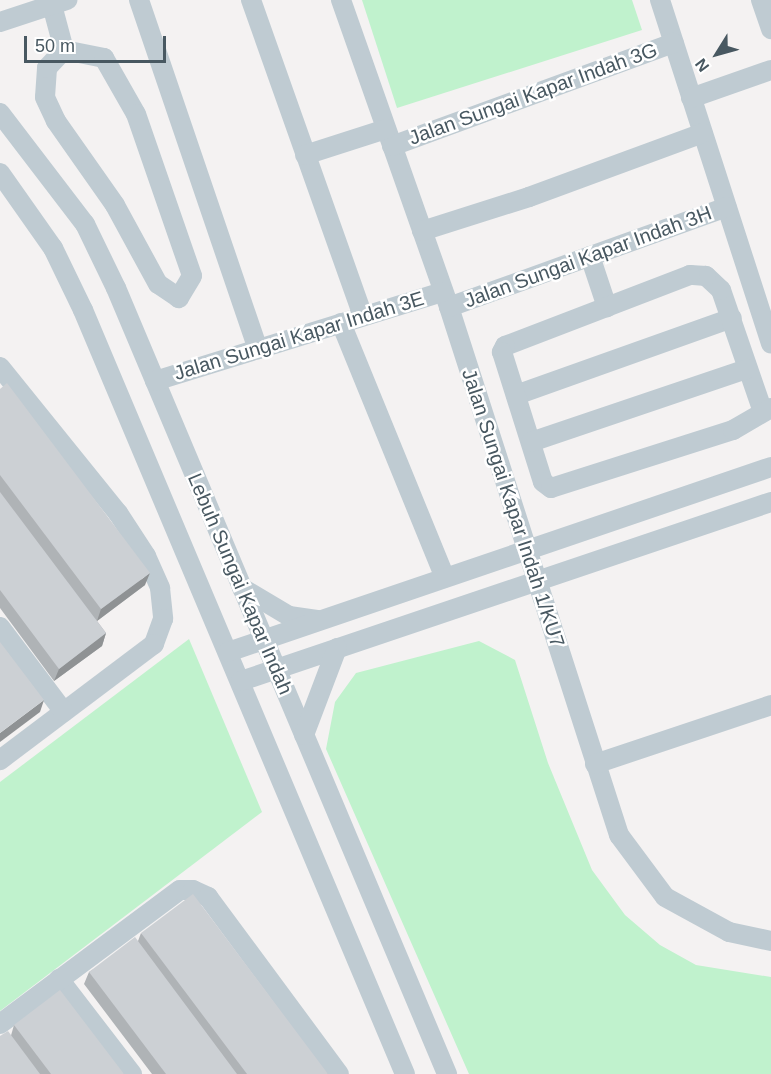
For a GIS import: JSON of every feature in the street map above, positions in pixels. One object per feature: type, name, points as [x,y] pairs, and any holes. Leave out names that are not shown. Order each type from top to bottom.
[{"type":"street","points":[[139,0],[258,349]]},
{"type":"street","points":[[251,0],[363,316]]},
{"type":"street","name":"Jalan Sungai Kapar Indah 1/KU7","points":[[341,0],[446,299],[619,835],[665,897],[729,932],[771,941]]},
{"type":"street","points":[[660,0],[727,207],[767,318],[771,344]]},
{"type":"street","points":[[762,0],[771,29]]},
{"type":"street","points":[[0,22],[59,2],[64,50],[47,68],[45,97],[56,121],[115,205],[158,284],[179,298],[192,276],[136,114],[104,58],[64,50]]},
{"type":"street","name":"Jalan Sungai Kapar Indah 3G","points":[[305,155],[389,137],[674,43]]},
{"type":"street","points":[[691,98],[771,70]]},
{"type":"street","name":"Lebuh Sungai Kapar Indah","points":[[0,113],[85,224],[155,381],[447,1074]]},
{"type":"street","points":[[422,231],[528,197],[703,133]]},
{"type":"street","name":"Lebuh Sungai Kapar Indah","points":[[0,173],[53,248],[83,310],[405,1074]]},
{"type":"street","name":"Jalan Sungai Kapar Indah 3H","points":[[446,299],[590,256],[727,207]]},
{"type":"street","points":[[590,256],[608,307]]},
{"type":"street","points":[[690,274],[706,276],[721,290],[732,318],[747,369],[767,410],[733,430],[558,488],[543,482],[502,352],[505,346],[690,274]]},
{"type":"street","name":"Jalan Sungai Kapar Indah 3E","points":[[155,381],[363,316],[446,299]]},
{"type":"street","points":[[516,395],[732,318]]},
{"type":"street","points":[[341,323],[446,578]]},
{"type":"street","points":[[531,442],[747,369]]},
{"type":"street","points":[[0,760],[154,644],[163,619],[160,588],[146,556],[118,513],[3,378]]},
{"type":"street","points":[[228,652],[771,467]]},
{"type":"street","points":[[241,681],[771,502]]},
{"type":"street","points":[[242,588],[289,616],[323,620]]},
{"type":"street","points":[[0,627],[64,712]]},
{"type":"street","points":[[304,735],[337,648]]},
{"type":"street","points":[[596,764],[771,705]]},
{"type":"street","points":[[0,1024],[180,890],[194,890],[208,897],[339,1074]]},
{"type":"street","points":[[59,979],[132,1074]]},
{"type":"green space","points":[[362,0],[632,0],[642,30],[397,108]]},
{"type":"green space","points":[[189,639],[262,812],[0,1011],[0,782]]},
{"type":"green space","points":[[479,641],[515,660],[548,763],[592,870],[625,915],[660,945],[696,965],[771,977],[771,1074],[469,1074],[326,749],[335,702],[356,673]]},
{"type":"building","points":[[7,383],[150,573],[101,609],[0,475],[0,389]]},
{"type":"building","points":[[0,492],[106,633],[59,669],[0,590]]},
{"type":"building","points":[[0,642],[44,700],[0,733]]},
{"type":"building","points":[[193,894],[328,1074],[247,1074],[141,933]]},
{"type":"building","points":[[135,937],[237,1074],[166,1074],[89,972]]},
{"type":"building","points":[[60,990],[124,1074],[51,1074],[14,1025]]},
{"type":"building","points":[[8,1031],[40,1074],[0,1074],[0,1036]]}]
